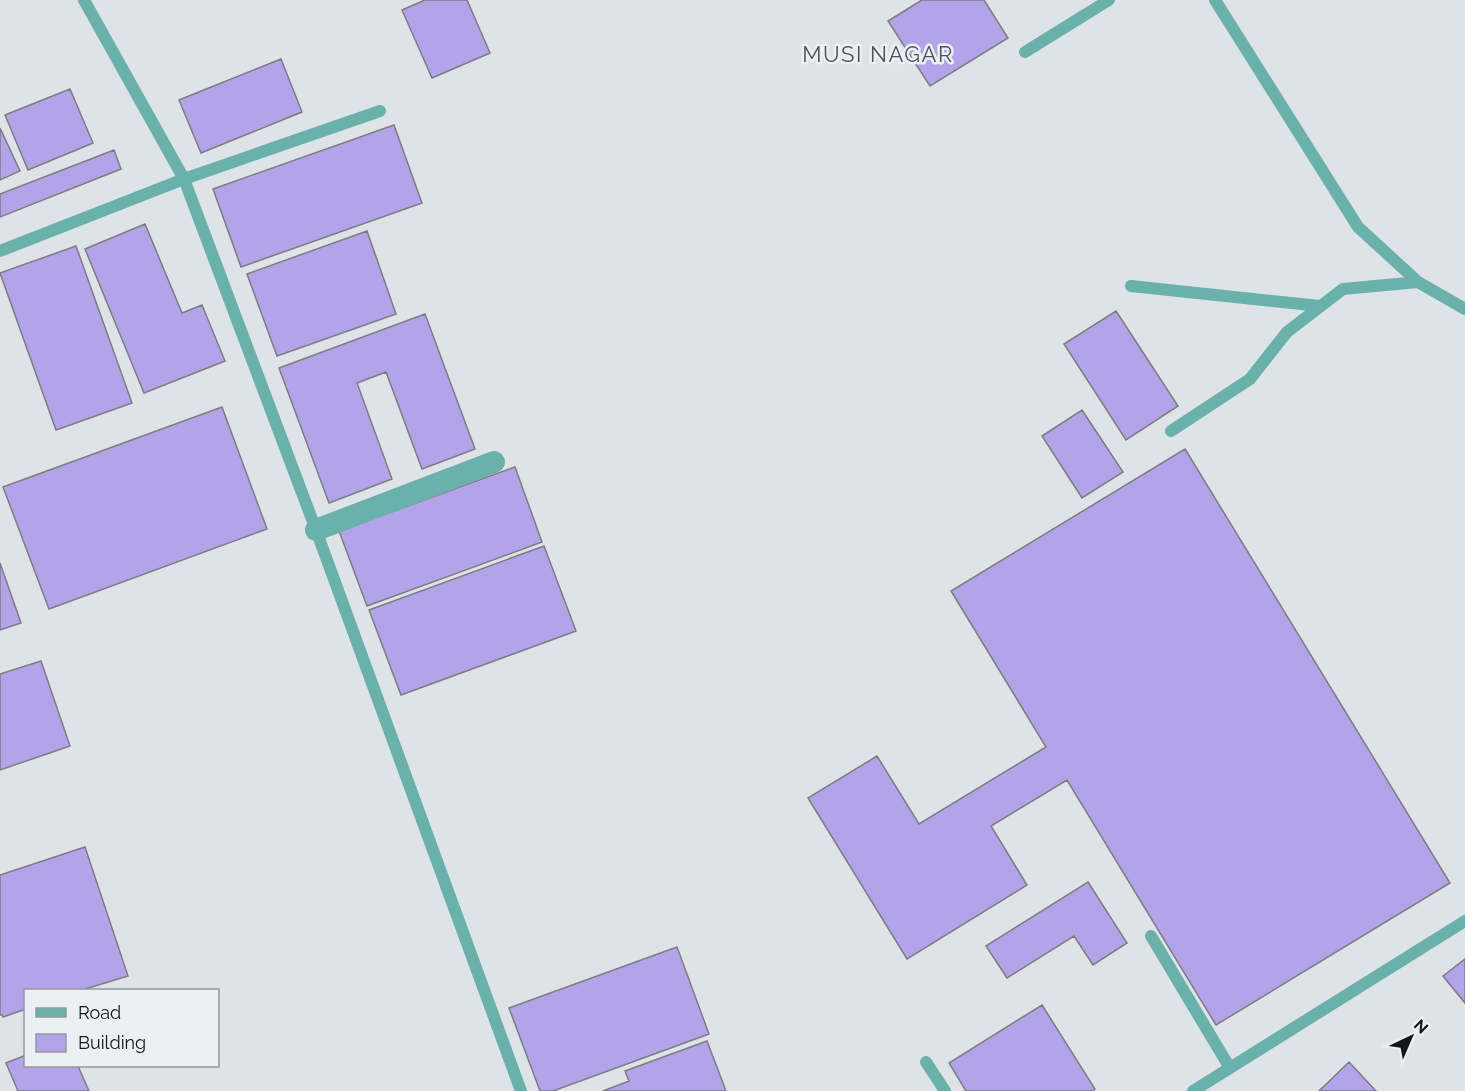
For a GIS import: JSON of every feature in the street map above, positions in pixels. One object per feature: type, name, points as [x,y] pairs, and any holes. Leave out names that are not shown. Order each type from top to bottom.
[{"type":"street","points":[[316,530],[494,462]]},
{"type":"lane","points":[[84,0],[184,179],[316,530],[517,1090]]},
{"type":"lane","points":[[1025,52],[1109,0]]},
{"type":"lane","points":[[1215,0],[1358,227],[1418,282],[1465,309]]},
{"type":"lane","points":[[0,251],[184,179],[380,111]]},
{"type":"lane","points":[[1171,431],[1250,379],[1287,332],[1343,289],[1418,282]]},
{"type":"lane","points":[[1131,286],[1320,306]]},
{"type":"lane","points":[[1193,1091],[1465,921]]},
{"type":"lane","points":[[1151,936],[1230,1068]]},
{"type":"lane","points":[[926,1062],[945,1091]]},
{"type":"building","points":[[425,0],[467,0],[490,53],[432,78],[402,10]]},
{"type":"building","points":[[922,0],[984,0],[1008,38],[930,86],[888,21]]},
{"type":"building","points":[[281,59],[302,112],[201,153],[179,100]]},
{"type":"building","points":[[70,89],[93,143],[28,170],[5,115]]},
{"type":"building","points":[[394,125],[422,203],[241,267],[213,189]]},
{"type":"building","points":[[0,128],[20,171],[0,180]]},
{"type":"building","points":[[114,150],[121,169],[0,217],[0,194]]},
{"type":"building","points":[[145,224],[182,313],[202,305],[225,361],[144,393],[85,249]]},
{"type":"building","points":[[367,231],[396,314],[277,356],[247,274]]},
{"type":"building","points":[[76,246],[132,403],[56,430],[0,273]]},
{"type":"building","points":[[1116,311],[1178,406],[1126,440],[1064,344]]},
{"type":"building","points":[[425,314],[475,449],[422,469],[386,372],[357,383],[392,479],[329,503],[279,368]]},
{"type":"building","points":[[222,407],[267,529],[49,609],[3,487]]},
{"type":"building","points":[[1082,410],[1123,472],[1082,498],[1042,436]]},
{"type":"building","points":[[1185,449],[1450,883],[1216,1025],[1067,780],[991,826],[1027,885],[907,959],[808,798],[877,756],[919,824],[1046,747],[951,591]]},
{"type":"building","points":[[515,467],[542,542],[367,606],[339,531]]},
{"type":"building","points":[[544,546],[576,631],[401,695],[369,610]]},
{"type":"building","points":[[0,563],[21,623],[0,630]]},
{"type":"building","points":[[41,661],[70,746],[0,770],[0,674]]},
{"type":"building","points":[[85,847],[128,976],[85,989],[24,989],[24,1010],[3,1017],[0,1015],[0,875]]},
{"type":"building","points":[[1088,882],[1127,943],[1093,965],[1074,936],[1007,978],[986,946]]},
{"type":"building","points":[[677,947],[709,1034],[553,1091],[540,1091],[509,1008]]},
{"type":"building","points":[[1465,959],[1465,1003],[1443,976]]},
{"type":"building","points":[[1042,1005],[1095,1089],[1092,1091],[966,1091],[949,1063]]},
{"type":"building","points":[[707,1041],[726,1091],[603,1091],[629,1081],[625,1071]]},
{"type":"building","points":[[24,1056],[24,1067],[78,1067],[89,1091],[18,1091],[6,1063]]},
{"type":"building","points":[[1349,1062],[1376,1091],[1319,1091]]},
{"type":"district","name":"MUSI NAGAR","points":[[878,54]]}]
